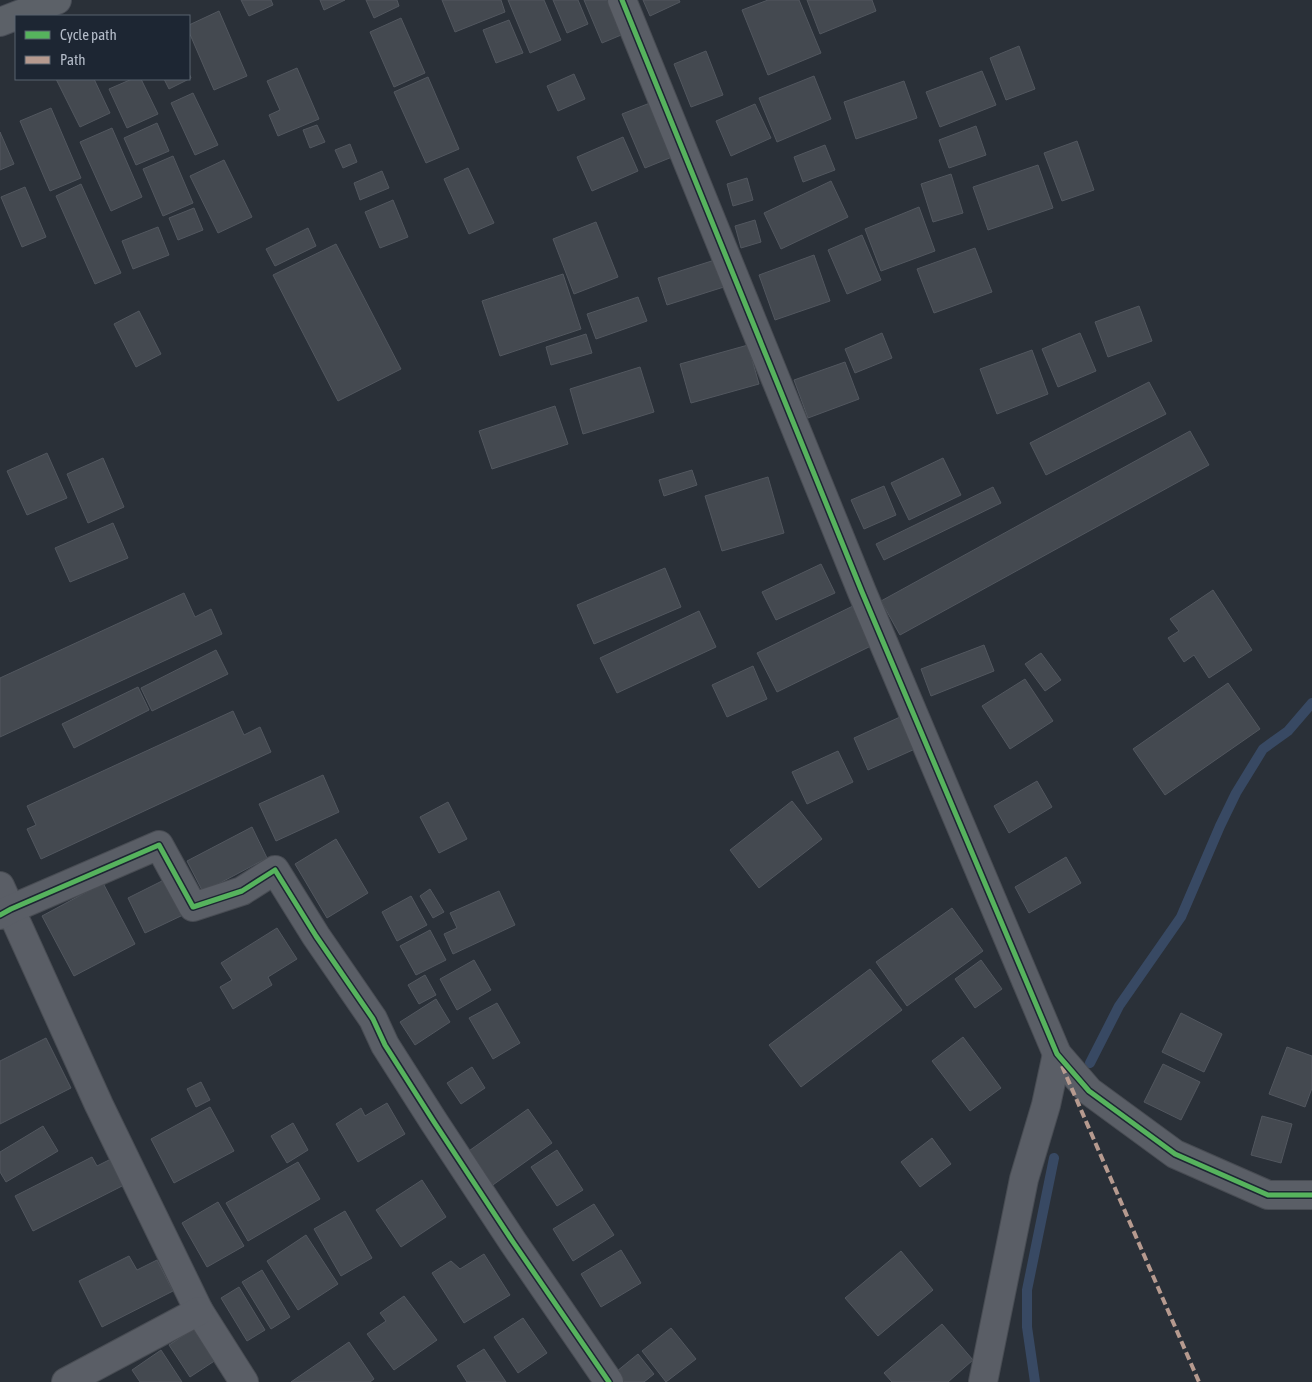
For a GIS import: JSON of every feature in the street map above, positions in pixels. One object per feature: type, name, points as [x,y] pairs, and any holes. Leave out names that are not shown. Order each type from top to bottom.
[{"type":"main road","points":[[18,15],[57,0]]},
{"type":"main road","points":[[0,22],[15,16]]},
{"type":"street","points":[[622,0],[862,592],[1057,1054],[1089,1091],[1175,1154],[1268,1195],[1312,1195]]},
{"type":"street","points":[[244,1382],[199,1311],[4,903],[159,845],[193,907],[242,890],[275,870],[316,936],[373,1019],[385,1044],[513,1242],[610,1382]]},
{"type":"street","points":[[983,1382],[1024,1179],[1046,1105],[1057,1054]]},
{"type":"street","points":[[66,1382],[199,1311]]},
{"type":"building","points":[[241,0],[271,0],[273,5],[249,16]]},
{"type":"building","points":[[320,0],[345,0],[324,10]]},
{"type":"building","points":[[366,0],[397,0],[399,6],[374,18]]},
{"type":"building","points":[[442,0],[501,0],[505,12],[455,32]]},
{"type":"building","points":[[508,0],[544,0],[561,40],[530,53]]},
{"type":"building","points":[[553,0],[578,0],[588,24],[567,33]]},
{"type":"building","points":[[584,0],[612,0],[626,33],[602,43]]},
{"type":"building","points":[[643,0],[679,0],[680,2],[650,16]]},
{"type":"building","points":[[768,0],[799,0],[821,53],[768,75],[742,10]]},
{"type":"building","points":[[807,0],[872,0],[876,11],[820,34]]},
{"type":"building","points":[[219,11],[247,76],[214,90],[190,34],[190,25]]},
{"type":"building","points":[[401,18],[425,73],[394,87],[370,32]]},
{"type":"building","points":[[509,20],[523,53],[496,63],[483,30]]},
{"type":"building","points":[[1019,46],[1035,89],[1006,100],[990,58]]},
{"type":"building","points":[[706,51],[723,95],[691,107],[674,64]]},
{"type":"building","points":[[297,68],[319,119],[278,136],[269,115],[280,110],[267,81]]},
{"type":"building","points":[[982,71],[996,105],[940,127],[926,92]]},
{"type":"building","points":[[574,74],[585,99],[558,111],[547,86]]},
{"type":"building","points":[[814,76],[831,119],[777,142],[759,98]]},
{"type":"building","points":[[428,77],[459,149],[426,163],[394,92]]},
{"type":"building","points":[[56,80],[94,80],[110,113],[80,127]]},
{"type":"building","points":[[130,80],[141,80],[158,114],[127,128],[109,89]]},
{"type":"building","points":[[164,80],[187,80],[169,89]]},
{"type":"building","points":[[904,81],[917,118],[856,139],[844,102]]},
{"type":"building","points":[[193,93],[218,145],[195,155],[171,103]]},
{"type":"building","points":[[655,101],[677,155],[645,168],[622,114]]},
{"type":"building","points":[[755,104],[771,138],[731,156],[716,121]]},
{"type":"building","points":[[51,108],[81,178],[50,191],[20,121]]},
{"type":"building","points":[[157,123],[169,151],[136,165],[124,138]]},
{"type":"building","points":[[317,125],[325,142],[310,148],[303,130]]},
{"type":"building","points":[[976,126],[986,155],[949,168],[939,140]]},
{"type":"building","points":[[112,128],[142,197],[111,211],[80,142]]},
{"type":"building","points":[[0,132],[14,164],[0,170]]},
{"type":"building","points":[[623,137],[638,171],[592,191],[577,157]]},
{"type":"building","points":[[1077,141],[1094,190],[1062,201],[1044,153]]},
{"type":"building","points":[[350,144],[357,162],[343,168],[335,150]]},
{"type":"building","points":[[825,145],[835,170],[803,182],[794,157]]},
{"type":"building","points":[[173,156],[193,203],[163,216],[143,169]]},
{"type":"building","points":[[224,160],[252,217],[218,233],[190,176]]},
{"type":"building","points":[[1038,165],[1053,208],[988,230],[973,187]]},
{"type":"building","points":[[468,168],[494,223],[469,234],[444,179]]},
{"type":"building","points":[[382,171],[389,188],[360,200],[354,183]]},
{"type":"building","points":[[951,174],[963,213],[933,222],[921,184]]},
{"type":"building","points":[[747,178],[753,200],[733,206],[727,184]]},
{"type":"building","points":[[831,181],[848,217],[781,249],[764,213]]},
{"type":"building","points":[[81,184],[121,273],[95,284],[56,196]]},
{"type":"building","points":[[25,187],[46,237],[22,247],[1,197]]},
{"type":"building","points":[[393,200],[408,237],[380,248],[365,212]]},
{"type":"building","points":[[919,207],[935,251],[881,271],[865,229]]},
{"type":"building","points":[[194,208],[203,230],[178,240],[169,218]]},
{"type":"building","points":[[755,220],[761,242],[741,248],[735,226]]},
{"type":"building","points":[[596,222],[618,277],[574,294],[553,239]]},
{"type":"building","points":[[158,227],[169,255],[133,269],[122,241]]},
{"type":"building","points":[[308,228],[316,246],[275,266],[266,249]]},
{"type":"building","points":[[862,235],[881,280],[847,294],[828,250]]},
{"type":"building","points":[[336,244],[401,369],[338,401],[273,275]]},
{"type":"building","points":[[975,248],[992,292],[934,313],[917,269]]},
{"type":"building","points":[[814,255],[830,301],[775,320],[759,275]]},
{"type":"building","points":[[718,259],[727,286],[667,305],[658,278]]},
{"type":"building","points":[[563,274],[581,329],[500,356],[482,301]]},
{"type":"building","points":[[638,297],[647,321],[596,339],[587,314]]},
{"type":"building","points":[[1139,306],[1152,341],[1108,357],[1095,322]]},
{"type":"building","points":[[139,311],[161,354],[136,367],[114,324]]},
{"type":"building","points":[[882,333],[892,358],[855,373],[845,349]]},
{"type":"building","points":[[1080,333],[1096,371],[1058,387],[1042,349]]},
{"type":"building","points":[[586,334],[592,353],[551,365],[546,347]]},
{"type":"building","points":[[748,345],[759,384],[691,403],[680,364]]},
{"type":"building","points":[[1032,350],[1048,394],[997,414],[980,369]]},
{"type":"building","points":[[845,362],[859,399],[808,418],[794,380]]},
{"type":"building","points":[[640,367],[654,412],[583,434],[570,389]]},
{"type":"building","points":[[1149,382],[1166,414],[1046,475],[1030,443]]},
{"type":"building","points":[[555,406],[568,444],[492,469],[479,431]]},
{"type":"building","points":[[1190,431],[1209,465],[900,635],[881,601]]},
{"type":"building","points":[[47,453],[67,498],[27,515],[7,471]]},
{"type":"building","points":[[103,458],[124,507],[88,523],[67,474]]},
{"type":"building","points":[[943,458],[961,495],[909,520],[891,483]]},
{"type":"building","points":[[692,470],[697,485],[664,496],[659,480]]},
{"type":"building","points":[[768,477],[784,533],[722,551],[705,496]]},
{"type":"building","points":[[884,486],[896,515],[864,529],[851,500]]},
{"type":"building","points":[[993,487],[1001,503],[884,560],[876,544]]},
{"type":"building","points":[[113,523],[128,558],[70,582],[55,548]]},
{"type":"building","points":[[821,564],[835,593],[776,620],[762,592]]},
{"type":"building","points":[[665,568],[681,607],[594,644],[577,605]]},
{"type":"building","points":[[1213,590],[1252,650],[1209,678],[1194,655],[1184,662],[1168,638],[1179,631],[1170,619]]},
{"type":"building","points":[[184,593],[195,617],[211,609],[222,634],[0,737],[0,678]]},
{"type":"building","points":[[857,604],[877,643],[777,692],[757,653]]},
{"type":"building","points":[[699,611],[716,647],[617,693],[600,658]]},
{"type":"building","points":[[984,645],[994,671],[931,696],[921,669]]},
{"type":"building","points":[[216,650],[228,674],[152,711],[141,688]]},
{"type":"building","points":[[1041,653],[1061,680],[1045,691],[1025,664]]},
{"type":"building","points":[[753,666],[767,699],[727,717],[712,685]]},
{"type":"building","points":[[1025,679],[1053,721],[1010,749],[982,706]]},
{"type":"building","points":[[1228,683],[1260,729],[1165,795],[1133,749]]},
{"type":"building","points":[[138,687],[149,710],[74,748],[62,724]]},
{"type":"building","points":[[233,711],[244,735],[260,727],[271,752],[41,859],[27,829],[36,825],[27,806]]},
{"type":"building","points":[[900,717],[915,749],[868,770],[854,738]]},
{"type":"building","points":[[838,751],[853,782],[807,804],[792,772]]},
{"type":"building","points":[[323,775],[339,812],[276,841],[259,804]]},
{"type":"building","points":[[1037,781],[1052,807],[1009,833],[994,806]]},
{"type":"building","points":[[792,801],[822,839],[759,888],[730,850]]},
{"type":"building","points":[[448,802],[467,839],[439,853],[420,817]]},
{"type":"building","points":[[252,827],[267,858],[203,892],[187,861]]},
{"type":"building","points":[[336,839],[368,893],[327,918],[295,864]]},
{"type":"building","points":[[1066,857],[1081,883],[1029,913],[1015,887]]},
{"type":"building","points":[[166,879],[183,915],[145,933],[128,898]]},
{"type":"building","points":[[103,883],[135,944],[74,976],[42,916]]},
{"type":"building","points":[[430,889],[444,912],[433,918],[420,896]]},
{"type":"building","points":[[499,891],[515,925],[453,954],[444,934],[457,928],[450,913]]},
{"type":"building","points":[[411,896],[427,925],[397,941],[382,912]]},
{"type":"building","points":[[952,908],[983,951],[907,1006],[876,962]]},
{"type":"building","points":[[277,928],[297,959],[268,977],[272,985],[233,1009],[220,987],[232,980],[221,963]]},
{"type":"building","points":[[430,930],[446,960],[416,975],[400,946]]},
{"type":"building","points":[[474,960],[491,990],[457,1010],[440,979]]},
{"type":"building","points":[[981,960],[1002,989],[975,1008],[955,979]]},
{"type":"building","points":[[870,969],[902,1010],[801,1087],[769,1045]]},
{"type":"building","points":[[425,975],[436,995],[419,1004],[408,985]]},
{"type":"building","points":[[436,999],[450,1022],[415,1045],[400,1022]]},
{"type":"building","points":[[497,1003],[520,1043],[493,1059],[469,1018]]},
{"type":"building","points":[[1181,1013],[1222,1034],[1204,1072],[1162,1052]]},
{"type":"building","points":[[963,1037],[1001,1088],[970,1111],[932,1061]]},
{"type":"building","points":[[46,1038],[71,1088],[0,1124],[0,1061]]},
{"type":"building","points":[[1287,1047],[1312,1056],[1312,1088],[1305,1107],[1269,1094]]},
{"type":"building","points":[[1163,1064],[1200,1082],[1181,1120],[1144,1102]]},
{"type":"building","points":[[472,1067],[485,1088],[461,1104],[447,1083]]},
{"type":"building","points":[[201,1082],[210,1100],[196,1107],[187,1089]]},
{"type":"building","points":[[387,1103],[405,1134],[358,1162],[336,1124],[361,1108],[365,1116]]},
{"type":"building","points":[[210,1107],[234,1151],[174,1183],[151,1139]]},
{"type":"building","points":[[528,1109],[552,1143],[490,1187],[466,1153]]},
{"type":"building","points":[[1262,1116],[1292,1124],[1281,1163],[1251,1155]]},
{"type":"building","points":[[293,1123],[308,1150],[287,1163],[271,1136]]},
{"type":"building","points":[[43,1126],[58,1151],[6,1182],[0,1172],[0,1152]]},
{"type":"building","points":[[932,1138],[951,1164],[920,1187],[901,1162]]},
{"type":"building","points":[[557,1150],[583,1190],[557,1206],[531,1167]]},
{"type":"building","points":[[117,1156],[130,1182],[33,1231],[15,1196],[92,1157],[97,1166]]},
{"type":"building","points":[[298,1162],[320,1199],[248,1241],[226,1203]]},
{"type":"building","points":[[422,1180],[446,1217],[401,1247],[376,1210]]},
{"type":"building","points":[[218,1202],[244,1246],[207,1267],[182,1223]]},
{"type":"building","points":[[594,1204],[614,1235],[573,1261],[553,1229]]},
{"type":"building","points":[[345,1211],[372,1258],[341,1276],[314,1229]]},
{"type":"building","points":[[306,1235],[338,1284],[298,1310],[267,1261]]},
{"type":"building","points":[[621,1250],[641,1283],[601,1307],[581,1274]]},
{"type":"building","points":[[901,1251],[933,1290],[878,1336],[845,1298]]},
{"type":"building","points":[[484,1254],[510,1295],[464,1323],[432,1273],[451,1261],[460,1269]]},
{"type":"building","points":[[129,1256],[137,1270],[157,1260],[173,1291],[102,1327],[79,1281]]},
{"type":"building","points":[[262,1270],[290,1317],[271,1329],[242,1282]]},
{"type":"building","points":[[239,1287],[265,1330],[247,1341],[221,1298]]},
{"type":"building","points":[[404,1296],[437,1340],[394,1370],[367,1334],[386,1321],[380,1313]]},
{"type":"building","points":[[523,1318],[547,1353],[518,1373],[494,1337]]},
{"type":"building","points":[[942,1324],[973,1360],[948,1382],[892,1382],[884,1373]]},
{"type":"building","points":[[198,1326],[219,1358],[190,1377],[169,1345]]},
{"type":"building","points":[[671,1328],[696,1359],[666,1382],[642,1351]]},
{"type":"building","points":[[349,1342],[374,1379],[370,1382],[291,1382]]},
{"type":"building","points":[[484,1349],[506,1382],[467,1382],[457,1366]]},
{"type":"building","points":[[161,1350],[182,1382],[140,1382],[132,1370]]},
{"type":"building","points":[[638,1354],[654,1374],[644,1382],[617,1382],[611,1376]]},
{"type":"waterway","points":[[1090,1063],[1119,1006],[1181,917],[1236,793],[1263,749],[1288,731],[1312,703]]},
{"type":"waterway","points":[[1035,1382],[1027,1327],[1027,1290],[1054,1158]]},
{"type":"marked path","points":[[1062,1066],[1199,1382]]},
{"type":"cycle path","points":[[622,0],[862,592],[1057,1054],[1089,1091],[1175,1154],[1268,1195],[1312,1195]]},
{"type":"cycle path","points":[[0,915],[159,845],[193,907],[242,891],[275,870],[316,936],[373,1019],[385,1045],[434,1122],[609,1382]]}]
